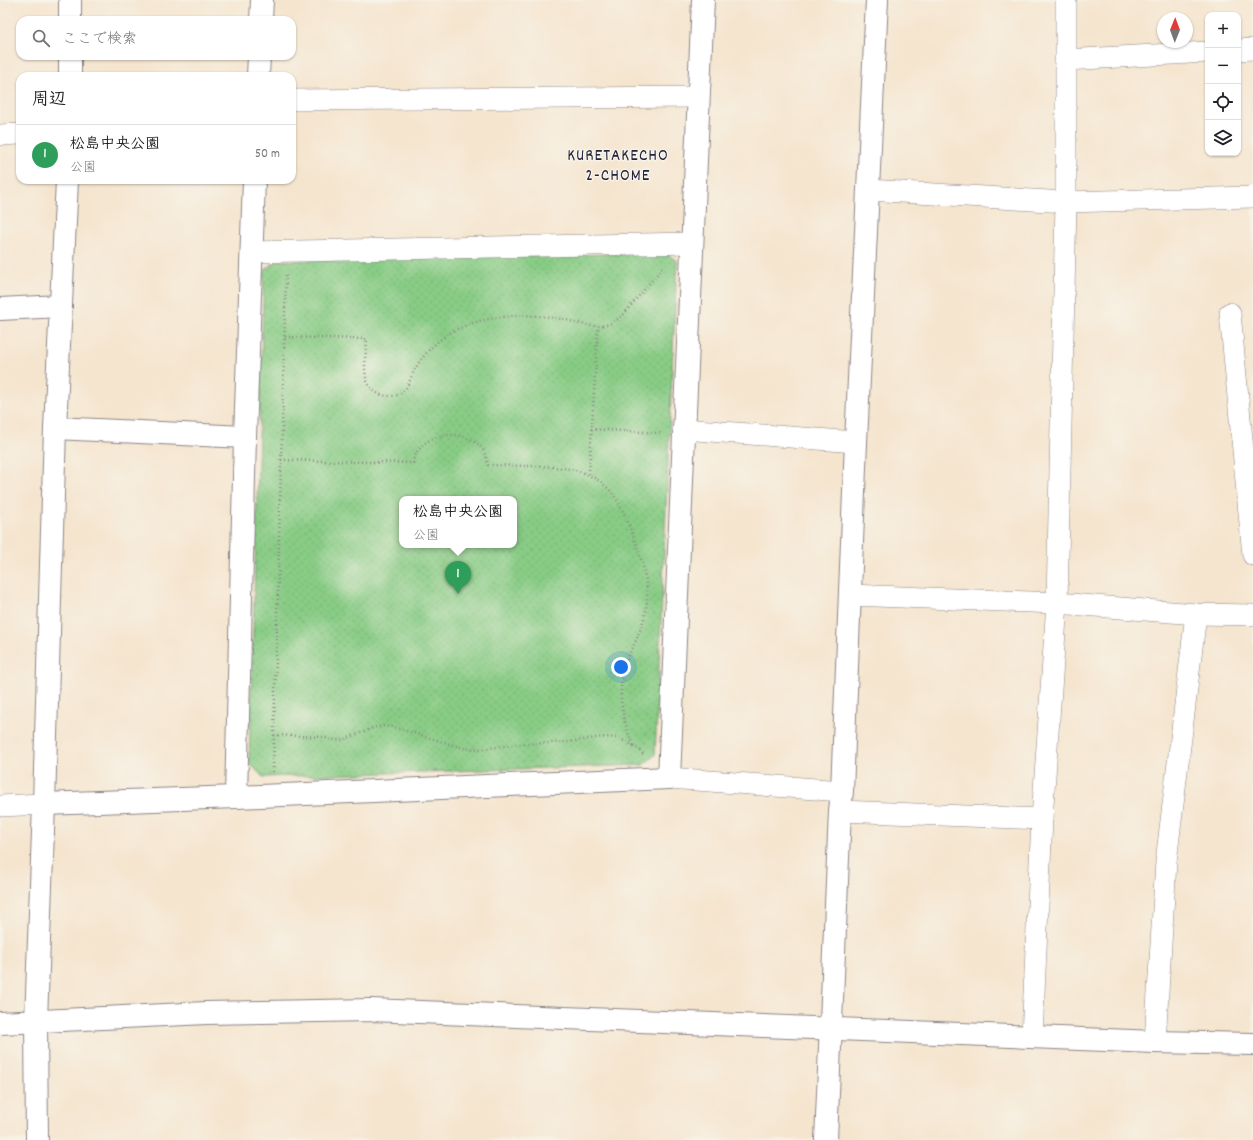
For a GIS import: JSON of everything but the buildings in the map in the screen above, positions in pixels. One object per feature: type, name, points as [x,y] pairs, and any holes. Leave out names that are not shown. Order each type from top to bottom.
[{"type":"street","points":[[70,0],[70,16]]},
{"type":"street","points":[[261,16],[262,0]]},
{"type":"street","points":[[669,778],[683,429],[703,0]]},
{"type":"street","points":[[826,1140],[856,442],[877,0]]},
{"type":"street","points":[[1032,1037],[1042,819],[1057,603],[1066,202],[1066,0]]},
{"type":"street","points":[[1241,50],[1253,49]]},
{"type":"street","points":[[1066,60],[1205,52]]},
{"type":"street","points":[[70,60],[70,72]]},
{"type":"street","points":[[258,72],[259,60]]},
{"type":"street","points":[[296,100],[698,97]]},
{"type":"street","points":[[0,135],[16,134]]},
{"type":"street","points":[[37,1140],[36,1021],[44,804],[54,428],[67,184]]},
{"type":"street","points":[[236,797],[245,437],[254,184]]},
{"type":"street","points":[[868,190],[1066,202],[1253,197]]},
{"type":"street","points":[[251,252],[692,243]]},
{"type":"street","points":[[0,309],[61,306]]},
{"type":"street","points":[[1230,313],[1253,555]]},
{"type":"street","points":[[54,428],[245,437]]},
{"type":"street","points":[[683,429],[856,442]]},
{"type":"street","points":[[850,595],[1057,603],[1196,614],[1253,615]]},
{"type":"street","points":[[1155,1042],[1166,862],[1196,614]]},
{"type":"street","points":[[0,806],[669,778],[840,801],[1042,819]]},
{"type":"street","points":[[0,1023],[206,1013],[371,1010],[1155,1042],[1253,1044]]},
{"type":"path","points":[[285,337],[366,339],[365,371],[368,385],[379,394],[393,396],[405,390],[415,369],[428,350],[441,338],[456,330],[473,323],[504,317],[542,316],[586,325],[608,325],[620,318],[667,262]]},
{"type":"path","points":[[272,777],[286,269]]},
{"type":"path","points":[[588,474],[598,326]]},
{"type":"path","points":[[591,429],[661,433]]},
{"type":"path","points":[[281,460],[413,463],[414,456],[419,448],[425,443],[441,436],[455,435],[475,442],[483,451],[488,465],[561,467],[588,474],[600,481],[616,499],[623,511],[642,559],[646,583],[646,609],[625,666],[622,681],[622,706],[624,717],[629,736],[634,746]]},
{"type":"path","points":[[274,735],[323,737],[331,740],[343,740],[373,728],[394,726],[463,748],[473,749],[614,738],[625,741],[634,746],[649,760]]},
{"type":"green space","points":[[666,253],[677,261],[655,755],[643,765],[263,777],[249,763],[264,271],[276,261]]},
{"type":"place","name":"松島中央公園","points":[[458,594]]},
{"type":"district","name":"KURETAKECHO 2-CHOME","points":[[618,167]]}]
